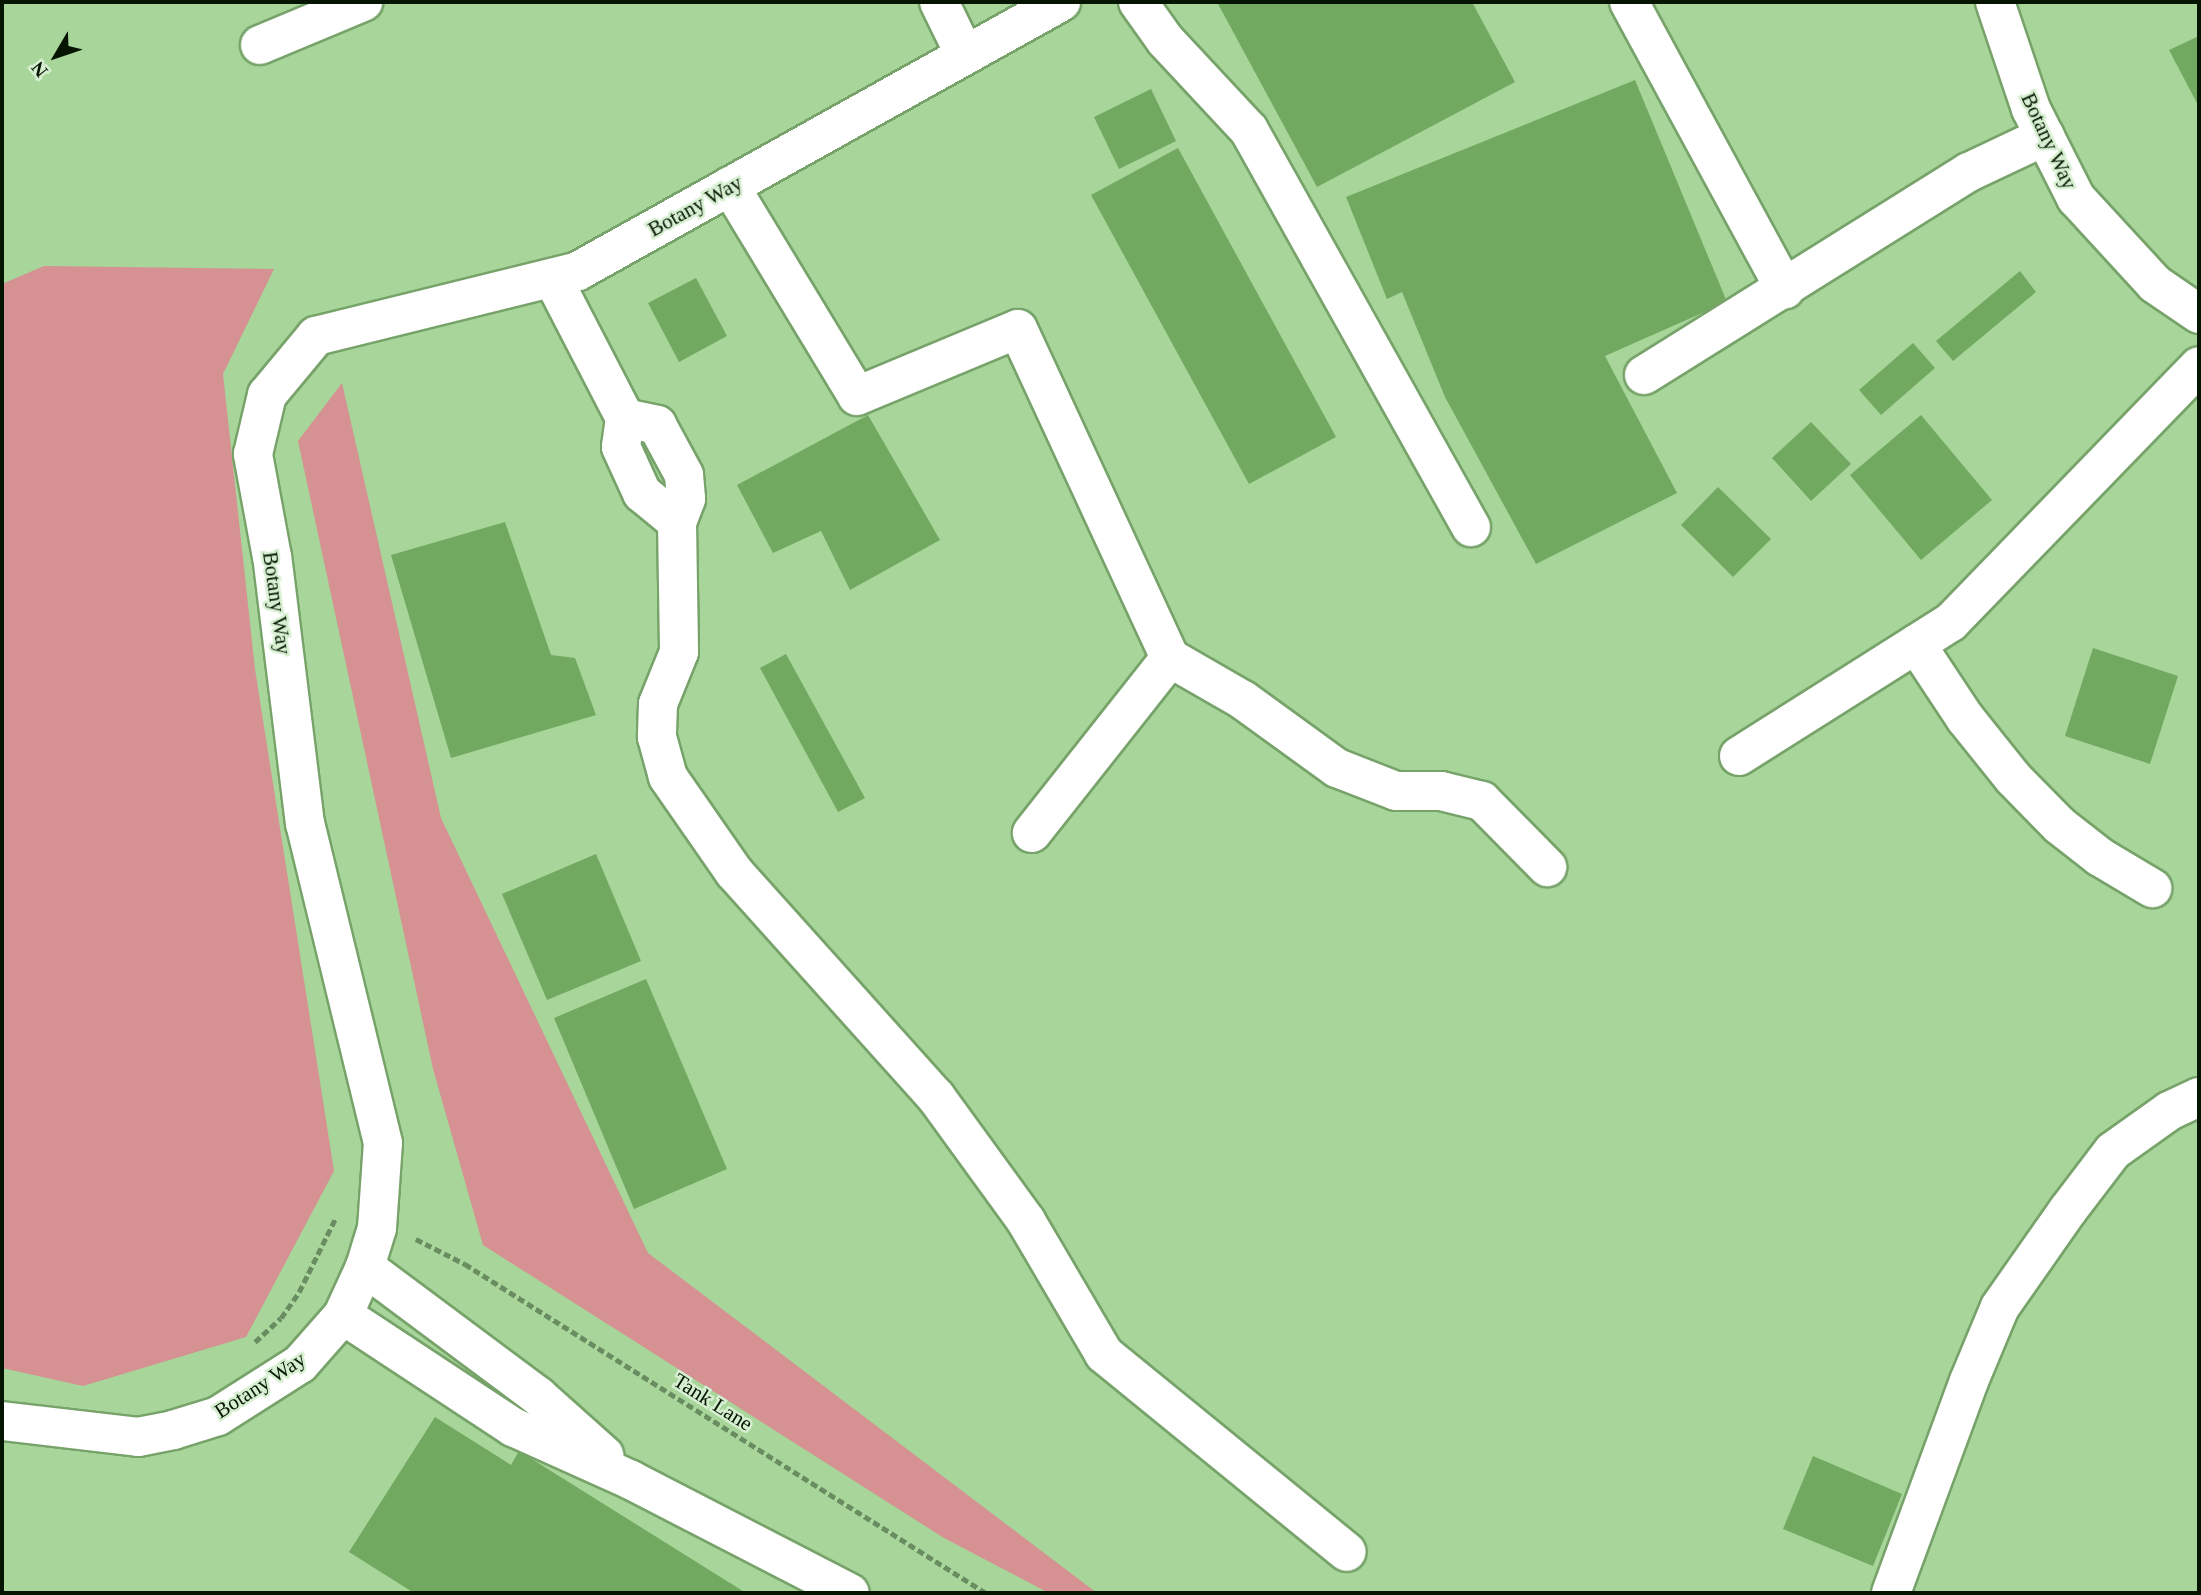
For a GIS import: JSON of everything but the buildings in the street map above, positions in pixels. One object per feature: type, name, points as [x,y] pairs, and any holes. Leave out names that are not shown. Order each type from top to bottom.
[{"type":"street","points":[[260,45],[363,2]]},
{"type":"street","points":[[939,2],[965,55]]},
{"type":"street","name":"Botany Way","points":[[2,1421],[138,1437],[173,1430],[218,1416],[300,1364],[344,1315],[365,1267],[377,1228],[383,1143],[305,824],[272,557],[253,454],[267,395],[316,336],[578,271],[1061,2]]},
{"type":"street","points":[[1138,2],[1165,40],[1249,130],[1471,527]]},
{"type":"street","points":[[1629,2],[1785,289]]},
{"type":"street","name":"Botany Way","points":[[1995,2],[2031,109],[2076,198],[2155,284],[2199,314]]},
{"type":"street","points":[[1644,375],[1969,172],[2045,136]]},
{"type":"street","points":[[730,186],[857,396],[1018,329],[1170,658],[1243,700],[1337,768],[1396,791],[1441,791],[1482,800],[1547,867]]},
{"type":"street","points":[[553,279],[625,418],[621,447],[642,493],[677,522],[678,652],[658,704],[657,737],[668,777],[734,872],[936,1097],[1026,1221],[1104,1354],[1347,1552]]},
{"type":"street","points":[[1739,755],[1951,622],[2199,366]]},
{"type":"street","points":[[1916,644],[1965,718],[2013,778],[2059,825],[2100,857],[2152,888]]},
{"type":"street","points":[[1032,833],[1170,658]]},
{"type":"street","points":[[1891,1593],[1969,1381],[2000,1307],[2113,1151],[2169,1111],[2199,1097]]},
{"type":"street","points":[[365,1267],[538,1396],[631,1480]]},
{"type":"street","points":[[344,1315],[513,1427],[631,1480],[850,1593]]},
{"type":"path","points":[[246,1350],[281,1318],[299,1292],[335,1217]]},
{"type":"path","name":"Tank Lane","points":[[422,1241],[466,1264],[985,1593]]},
{"type":"shaded area","points":[[44,266],[274,269],[223,374],[255,669],[334,1171],[246,1337],[83,1386],[2,1368],[2,284]]},
{"type":"shaded area","points":[[342,383],[441,818],[648,1253],[1097,1593],[1049,1593],[944,1538],[483,1245],[433,1069],[298,441]]}]
